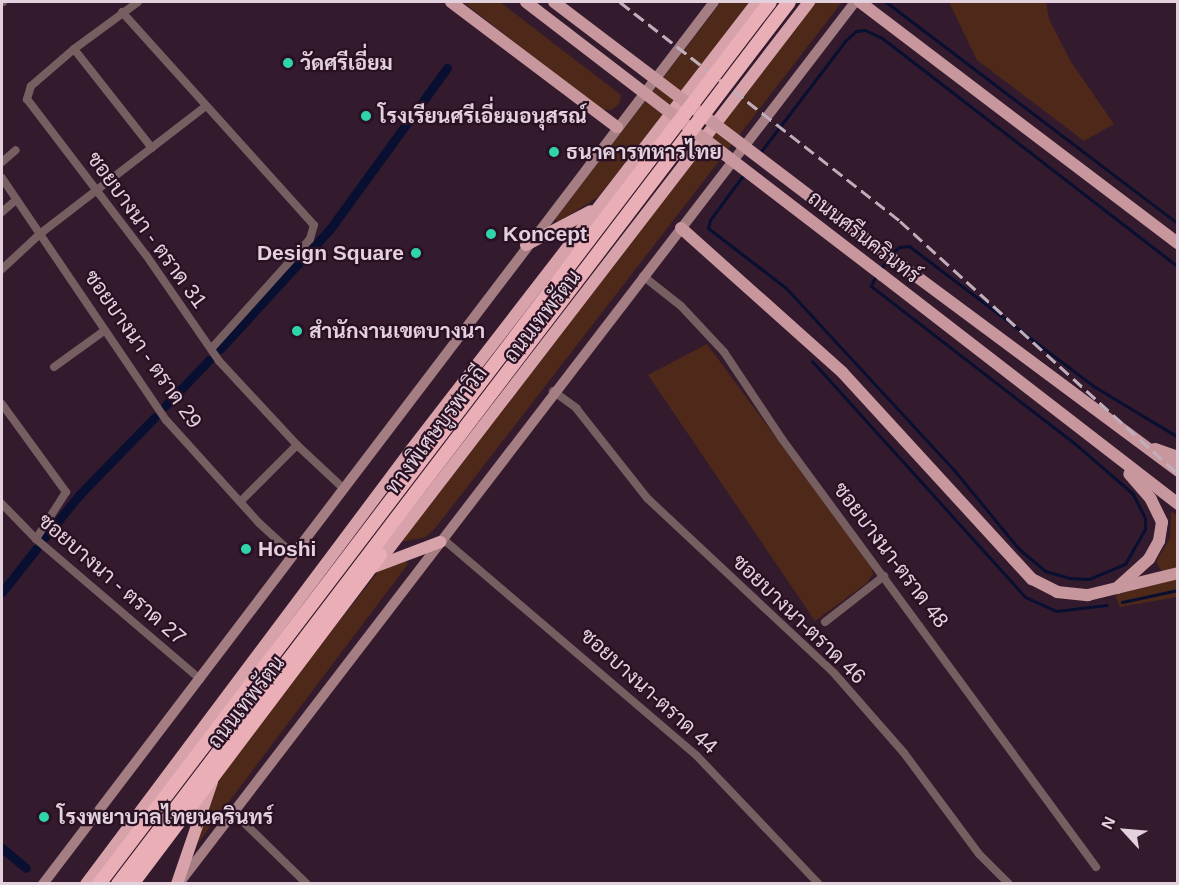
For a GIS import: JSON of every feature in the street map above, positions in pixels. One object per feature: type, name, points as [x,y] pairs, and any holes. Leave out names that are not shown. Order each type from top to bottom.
[{"type":"highway","name":"ถนนเทพรัตน","points":[[86,884],[594,209],[757,2]]},
{"type":"highway","name":"ทางพิเศษบูรพาวิถี","points":[[99,884],[770,2]]},
{"type":"highway","name":"ทางพิเศษบูรพาวิถี","points":[[118,884],[789,2]]},
{"type":"highway","points":[[131,884],[800,2]]},
{"type":"highway","name":"ถนนเทพรัตน","points":[[131,884],[809,2]]},
{"type":"highway","points":[[526,245],[594,209]]},
{"type":"highway","points":[[374,567],[441,541]]},
{"type":"highway","points":[[178,884],[214,775]]},
{"type":"main road","points":[[451,2],[616,127]]},
{"type":"main road","name":"ถนนศรีนครินทร์","points":[[526,2],[1178,504]]},
{"type":"main road","name":"ถนนศรีนครินทร์","points":[[554,2],[1178,471]]},
{"type":"main road","points":[[43,884],[344,489],[526,245],[714,2]]},
{"type":"main road","points":[[178,884],[553,391],[855,2]]},
{"type":"main road","points":[[860,2],[1178,243]]},
{"type":"main road","points":[[681,228],[842,372],[1010,559],[1032,579],[1057,592],[1088,595],[1178,573]]},
{"type":"main road","points":[[1132,438],[1178,457]]},
{"type":"main road","points":[[1107,451],[1151,499],[1162,522],[1159,541],[1149,559],[1114,590]]},
{"type":"street","name":"ซอยบางนา - ตราด 31","points":[[138,2],[74,49],[27,95],[211,349],[297,445],[344,489]]},
{"type":"street","points":[[122,12],[315,231],[211,349]]},
{"type":"street","points":[[74,49],[152,148]]},
{"type":"street","points":[[2,269],[41,233],[96,189],[206,106]]},
{"type":"street","points":[[2,162],[16,150]]},
{"type":"street","name":"ซอยบางนา - ตราด 29","points":[[2,178],[166,420],[294,555]]},
{"type":"street","points":[[2,212],[16,200]]},
{"type":"street","name":"ซอยบางนา-ตราด 48","points":[[643,276],[681,306],[724,352],[1096,867]]},
{"type":"street","points":[[54,367],[105,331]]},
{"type":"street","name":"ซอยบางนา-ตราด 46","points":[[553,391],[576,408],[647,498],[834,673],[904,753],[979,854],[1009,884]]},
{"type":"street","points":[[2,404],[60,479],[66,492],[36,539]]},
{"type":"street","points":[[241,501],[297,445]]},
{"type":"street","name":"ซอยบางนา - ตราด 27","points":[[2,504],[36,539],[200,679]]},
{"type":"street","name":"ซอยบางนา-ตราด 44","points":[[441,541],[696,755],[819,884]]},
{"type":"street","points":[[825,622],[884,576]]},
{"type":"street","points":[[233,812],[307,884]]},
{"type":"shaded area","points":[[463,2],[500,2],[621,95],[619,104],[611,110],[600,109]]},
{"type":"shaded area","points":[[721,2],[753,2],[598,197],[558,222],[555,219]]},
{"type":"shaded area","points":[[816,2],[842,2],[437,526],[426,537],[400,542]]},
{"type":"shaded area","points":[[949,2],[1046,2],[1049,19],[1071,62],[1114,124],[1084,141],[977,60]]},
{"type":"shaded area","points":[[707,344],[871,566],[873,574],[867,583],[815,621],[648,375]]},
{"type":"shaded area","points":[[1171,511],[1177,515],[1177,567],[1162,572],[1156,562],[1170,538]]},
{"type":"shaded area","points":[[405,559],[408,564],[194,848],[217,778],[381,568]]},
{"type":"shaded area","points":[[1177,579],[1177,597],[1120,607],[1115,595]]},
{"type":"waterway","points":[[886,2],[1178,224]]},
{"type":"waterway","points":[[759,154],[845,41],[856,31],[865,30],[882,38],[1178,267]]},
{"type":"waterway","points":[[220,349],[330,229],[447,68]]},
{"type":"waterway","points":[[744,174],[710,220],[708,228],[786,288],[954,470],[1019,549],[1045,571],[1070,578],[1089,579],[1125,564],[1145,529],[1145,518],[1132,493],[1074,443],[871,286],[876,275]]},
{"type":"waterway","points":[[892,253],[899,247],[909,246],[1095,387],[1178,437]]},
{"type":"waterway","points":[[880,270],[888,259]]},
{"type":"waterway","points":[[165,406],[209,360]]},
{"type":"waterway","points":[[812,361],[1025,597],[1056,611],[1107,605]]},
{"type":"waterway","points":[[45,537],[80,494],[155,417]]},
{"type":"waterway","points":[[2,592],[36,549]]},
{"type":"waterway","points":[[1122,602],[1178,590]]},
{"type":"waterway","points":[[2,848],[26,868]]},
{"type":"railway","points":[[620,2],[900,221],[1178,474]]},
{"type":"place","name":"วัดศรีเอี่ยม","points":[[288,63]]},
{"type":"place","name":"โรงเรียนศรีเอี่ยมอนุสรณ์","points":[[366,116]]},
{"type":"place","name":"ธนาคารทหารไทย","points":[[554,152]]},
{"type":"place","name":"Koncept","points":[[491,234]]},
{"type":"place","name":"Design Square","points":[[416,253]]},
{"type":"place","name":"สำนักงานเขตบางนา","points":[[297,331]]},
{"type":"place","name":"Hoshi","points":[[246,549]]},
{"type":"place","name":"โรงพยาบาลไทยนครินทร์","points":[[44,817]]}]
